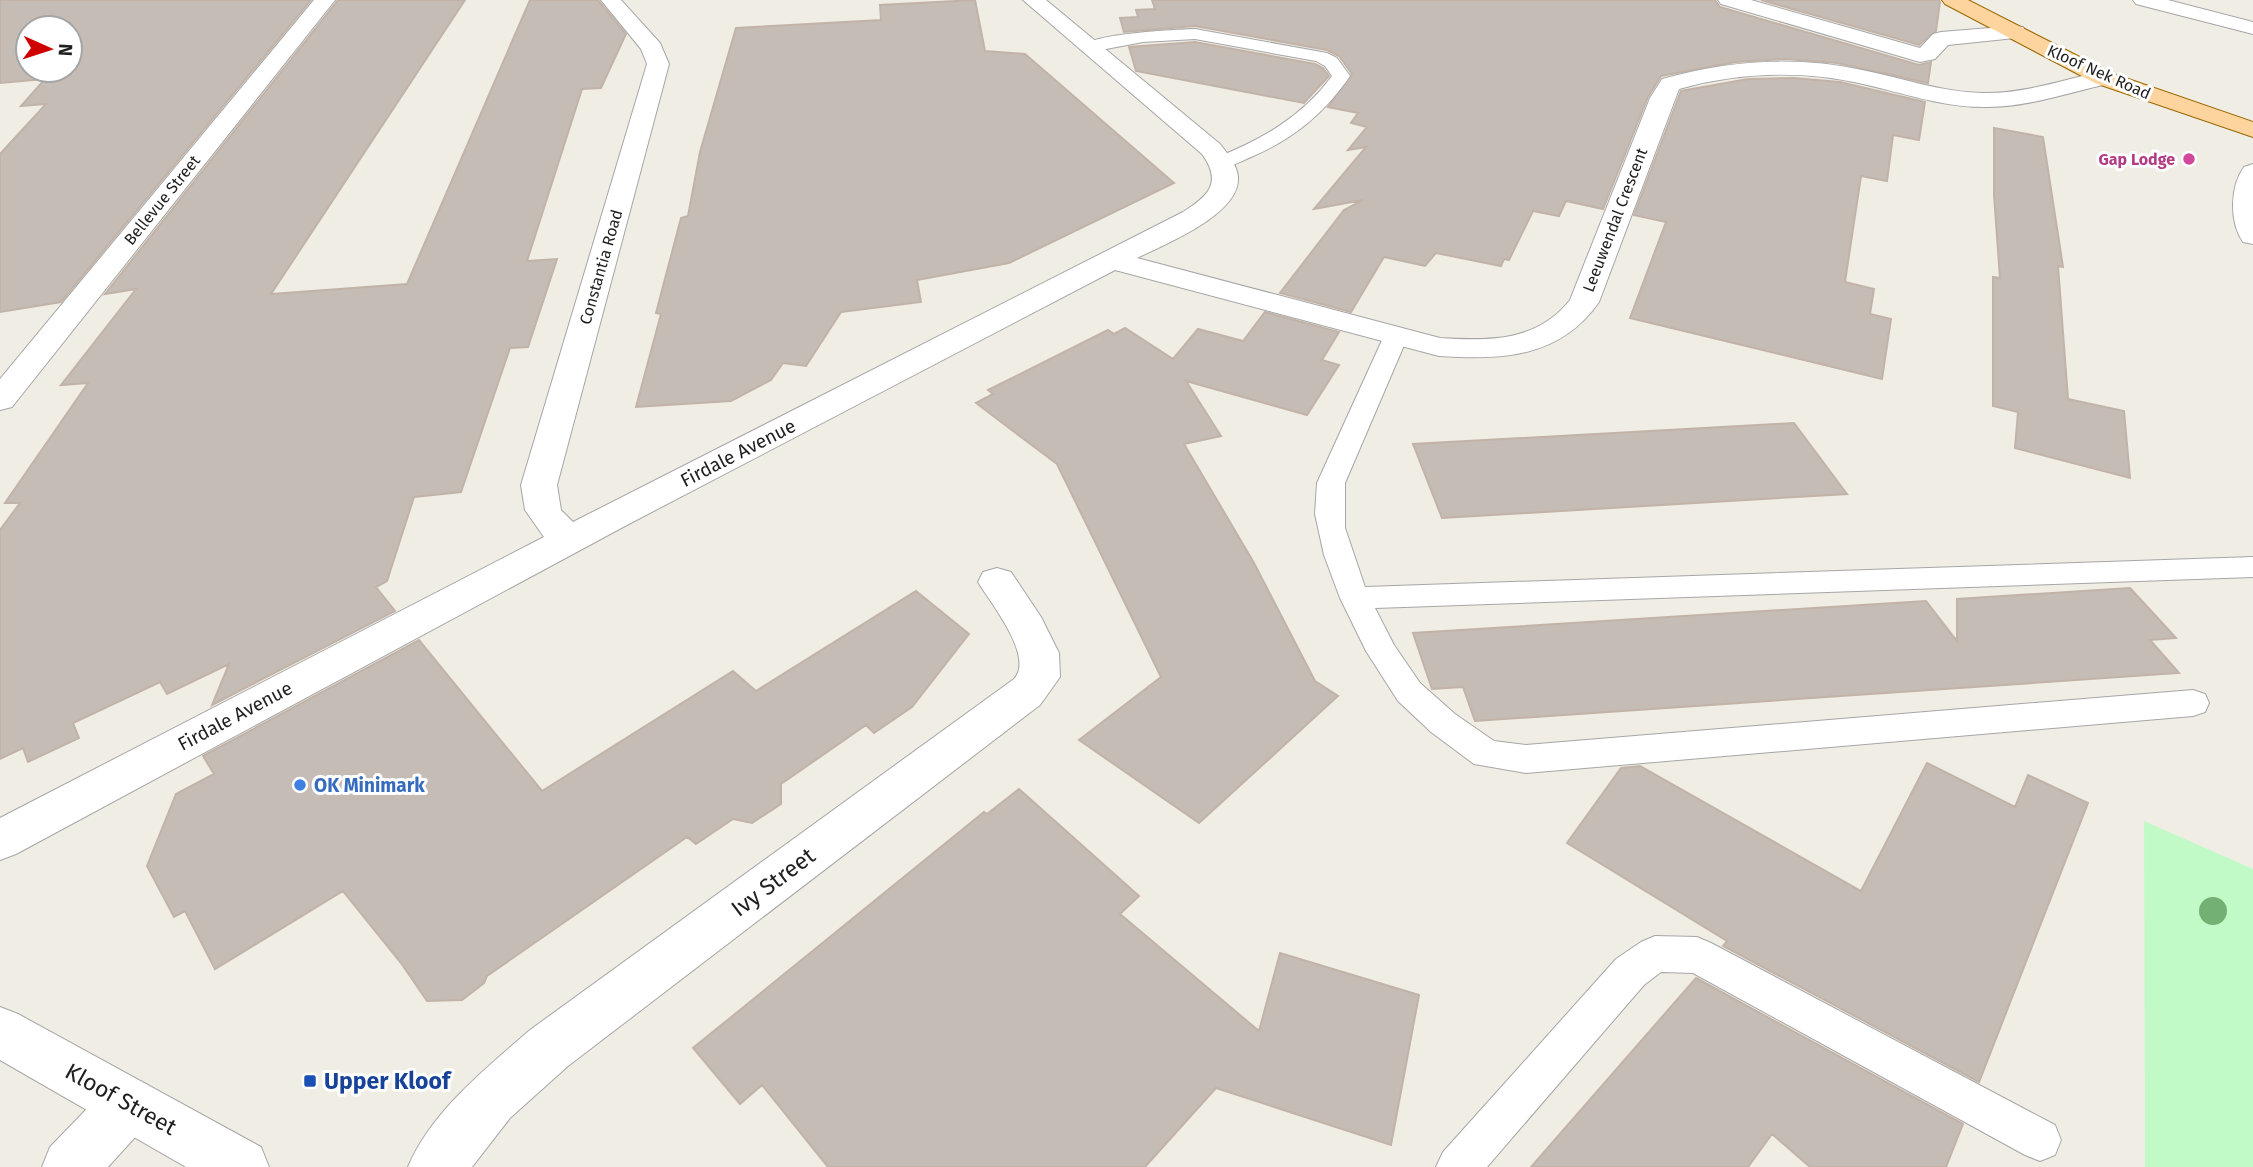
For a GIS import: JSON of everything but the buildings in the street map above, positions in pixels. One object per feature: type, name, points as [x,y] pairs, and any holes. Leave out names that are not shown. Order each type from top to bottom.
[{"type":"main road","name":"Kloof Nek Road","points":[[1952,0],[2103,78],[2253,130]]},
{"type":"street","name":"Bellevue Street","points":[[0,400],[325,0]]},
{"type":"street","name":"Constantia Road","points":[[570,540],[548,519],[539,503],[539,485],[658,64],[658,55],[653,47],[626,21],[611,0]]},
{"type":"street","points":[[1033,0],[1211,149],[1222,162]]},
{"type":"street","points":[[1728,0],[1920,55],[1927,54],[1941,38],[2015,32]]},
{"type":"street","points":[[2143,0],[2253,27]]},
{"type":"street","name":"Leeuwendal Crescent","points":[[1112,260],[1439,347],[1488,348],[1519,344],[1545,337],[1570,322],[1584,302],[1670,84],[1793,66],[1845,72],[1955,97],[1982,100],[2006,99],[2103,78]]},
{"type":"street","name":"Firdale Avenue","points":[[0,840],[1212,206],[1223,192],[1227,177],[1222,162]]},
{"type":"street","points":[[2253,172],[2245,202],[2253,236]]},
{"type":"street","name":"Ivy Street","points":[[436,1167],[491,1099],[549,1048],[1025,694],[1038,680],[1041,663],[1038,647],[997,582]]},
{"type":"street","name":"Kloof Street","points":[[0,1032],[241,1167]]},
{"type":"street","points":[[70,1167],[129,1104]]},
{"type":"lane","points":[[1090,47],[1143,37],[1195,34],[1321,57],[1331,62],[1341,76],[1309,114],[1270,142],[1222,162]]},
{"type":"lane","points":[[1396,336],[1331,483],[1328,525],[1355,598],[1382,651],[1409,692],[1443,723],[1486,754],[1526,759],[2193,703]]},
{"type":"lane","points":[[1355,598],[2253,568]]},
{"type":"lane","points":[[1458,1167],[1630,972],[1655,954],[1697,955],[2040,1140]]},
{"type":"green space","points":[[2144,821],[2253,869],[2253,1167],[2145,1167]]},
{"type":"place","name":"Gap Lodge","points":[[2189,159]]},
{"type":"place","name":"OK Minimark","points":[[300,785]]},
{"type":"place","name":"Upper Kloof","points":[[310,1081]]}]
